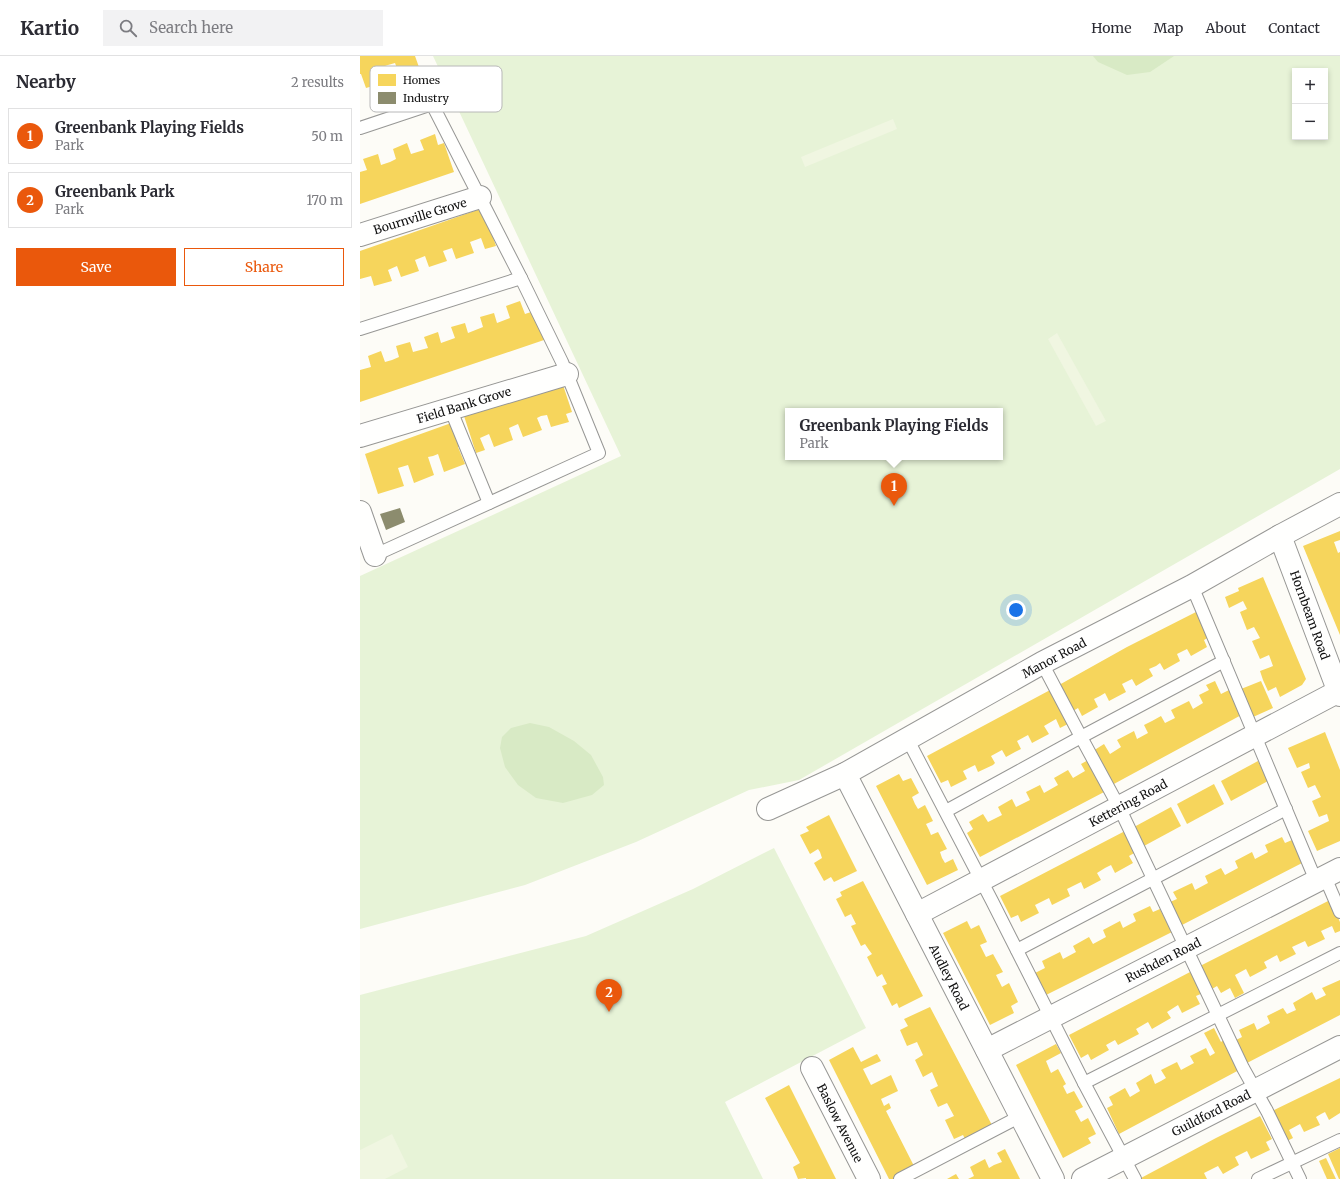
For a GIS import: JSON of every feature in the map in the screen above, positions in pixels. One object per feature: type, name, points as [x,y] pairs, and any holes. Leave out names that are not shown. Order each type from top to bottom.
[{"type":"street","name":"Bournville Grove","points":[[360,235],[480,197]]},
{"type":"street","name":"Field Bank Grove","points":[[360,436],[567,374]]},
{"type":"street","name":"Manor Road","points":[[768,810],[845,774],[908,740],[1042,663],[1192,586],[1340,504]]},
{"type":"street","points":[[360,512],[375,555]]},
{"type":"street","name":"Hornbeam Road","points":[[1280,536],[1339,693]]},
{"type":"street","name":"Kettering Road","points":[[917,914],[1339,693]]},
{"type":"street","name":"Audley Road","points":[[845,774],[1053,1179]]},
{"type":"street","name":"Rushden Road","points":[[987,1050],[1327,875]]},
{"type":"street","name":"Guildford Road","points":[[1083,1179],[1340,1047]]},
{"type":"street","name":"Baslow Avenue","points":[[812,1068],[869,1179]]},
{"type":"lane","points":[[360,128],[408,112]]},
{"type":"lane","points":[[375,555],[599,453],[567,374],[521,278],[436,112]]},
{"type":"lane","points":[[360,329],[521,278]]},
{"type":"lane","points":[[450,408],[490,503]]},
{"type":"lane","points":[[1192,586],[1286,810],[1327,875],[1340,912]]},
{"type":"lane","points":[[946,811],[1224,661]]},
{"type":"lane","points":[[1042,663],[1119,808],[1219,1014],[1243,1068],[1256,1090],[1300,1179]]},
{"type":"lane","points":[[908,740],[946,811],[1084,1083],[1135,1179]]},
{"type":"lane","points":[[1017,950],[1286,810]]},
{"type":"lane","points":[[1084,1083],[1340,954]]},
{"type":"lane","points":[[900,1179],[1021,1116]]},
{"type":"lane","points":[[1258,1179],[1340,1140]]},
{"type":"green space","points":[[433,56],[1340,56],[1340,469],[799,780],[749,790],[636,842],[525,885],[360,929],[360,576],[621,456],[459,112],[502,112],[502,66],[438,66]]},
{"type":"green space","points":[[1093,56],[1174,56],[1150,72],[1127,75],[1098,62]]},
{"type":"green space","points":[[893,119],[897,129],[805,167],[801,157]]},
{"type":"green space","points":[[1057,333],[1106,421],[1096,426],[1048,339]]},
{"type":"green space","points":[[530,723],[549,727],[574,741],[591,755],[603,777],[604,785],[592,795],[563,803],[536,798],[518,785],[505,767],[500,748],[502,737],[511,728]]},
{"type":"green space","points":[[774,848],[866,1028],[725,1102],[763,1179],[360,1179],[360,995],[586,936],[693,889]]},
{"type":"green space","points":[[392,1134],[408,1167],[385,1179],[360,1179],[360,1150]]},
{"type":"building: Homes","points":[[360,56],[415,56],[419,66],[396,66],[395,63],[385,66],[370,66],[370,87],[366,88],[360,74]]},
{"type":"building: Homes","points":[[435,134],[438,145],[444,143],[454,172],[360,204],[360,172],[367,170],[363,159],[378,154],[381,165],[390,162],[396,159],[393,149],[407,143],[411,154],[424,150],[420,140]]},
{"type":"building: Homes","points":[[483,208],[496,246],[485,249],[481,238],[470,242],[474,253],[456,259],[452,248],[443,251],[447,261],[429,267],[425,256],[415,260],[419,271],[401,277],[397,266],[388,270],[392,281],[374,286],[371,276],[360,279],[360,251]]},
{"type":"building: Homes","points":[[520,301],[525,314],[534,311],[544,340],[360,402],[360,370],[371,367],[368,356],[381,351],[385,362],[392,360],[399,357],[396,346],[410,342],[413,352],[428,348],[424,337],[438,332],[441,343],[455,338],[451,327],[465,323],[468,333],[483,327],[480,317],[494,313],[497,323],[510,318],[506,306]]},
{"type":"building: Homes","points":[[562,382],[572,412],[566,414],[569,422],[551,427],[547,415],[541,416],[537,418],[542,430],[523,437],[518,424],[509,428],[513,440],[494,447],[489,434],[480,438],[485,450],[476,453],[464,416]]},
{"type":"building: Homes","points":[[454,422],[463,445],[458,447],[465,464],[444,472],[438,454],[428,457],[434,475],[414,483],[408,465],[398,468],[404,486],[378,494],[365,454]]},
{"type":"building: Homes","points":[[1340,531],[1340,540],[1334,542],[1338,553],[1340,552],[1340,635],[1303,546]]},
{"type":"building: Homes","points":[[1263,577],[1306,679],[1302,685],[1280,697],[1276,687],[1268,691],[1263,680],[1260,671],[1273,666],[1269,655],[1260,659],[1252,641],[1260,638],[1254,627],[1247,630],[1240,612],[1247,609],[1243,601],[1229,608],[1225,597],[1239,591],[1238,588]]},
{"type":"building: Homes","points":[[1196,612],[1209,637],[1204,640],[1207,647],[1191,656],[1187,649],[1177,654],[1180,661],[1164,670],[1160,663],[1149,669],[1153,676],[1136,686],[1132,679],[1122,684],[1126,692],[1109,701],[1105,693],[1094,699],[1098,707],[1082,716],[1078,708],[1073,711],[1059,685],[1127,647]]},
{"type":"building: Homes","points":[[1215,681],[1221,694],[1233,688],[1245,713],[1112,785],[1093,751],[1104,744],[1110,754],[1121,747],[1117,740],[1134,731],[1137,739],[1148,733],[1144,725],[1161,716],[1165,723],[1175,718],[1171,710],[1189,701],[1193,709],[1203,703],[1199,695],[1209,690],[1206,685]]},
{"type":"building: Homes","points":[[1261,681],[1273,708],[1253,717],[1241,689]]},
{"type":"building: Homes","points":[[1052,689],[1070,723],[1060,728],[1056,719],[1044,726],[1049,734],[1032,743],[1028,735],[1017,741],[1021,749],[1006,757],[1002,750],[991,756],[995,763],[993,765],[978,772],[975,765],[963,771],[967,779],[951,787],[948,780],[941,783],[927,756]]},
{"type":"building: Homes","points":[[1325,732],[1340,770],[1340,841],[1317,851],[1308,831],[1329,821],[1327,814],[1319,817],[1312,801],[1321,797],[1315,785],[1308,788],[1301,772],[1310,768],[1309,763],[1297,768],[1288,748]]},
{"type":"building: Homes","points":[[1090,759],[1106,791],[980,857],[967,833],[973,829],[969,822],[983,814],[988,822],[1002,815],[998,807],[1012,799],[1016,807],[1030,800],[1026,792],[1040,785],[1044,793],[1058,785],[1054,778],[1068,770],[1073,778],[1085,771],[1081,764]]},
{"type":"building: Homes","points":[[1258,761],[1268,781],[1231,801],[1221,781]]},
{"type":"building: Homes","points":[[899,774],[903,781],[911,778],[919,793],[912,797],[915,804],[918,809],[925,805],[933,821],[926,824],[931,835],[938,832],[947,849],[940,852],[942,858],[945,863],[953,859],[958,870],[927,885],[876,786]]},
{"type":"building: Homes","points":[[1214,784],[1224,804],[1187,824],[1177,804]]},
{"type":"building: Homes","points":[[1171,807],[1181,826],[1144,846],[1134,827]]},
{"type":"building: Homes","points":[[829,815],[857,871],[834,882],[831,877],[824,881],[814,863],[822,858],[820,852],[818,849],[810,854],[800,835],[809,831],[806,827]]},
{"type":"building: Homes","points":[[1125,831],[1136,852],[1129,856],[1133,863],[1115,873],[1111,865],[1105,868],[1097,873],[1101,880],[1084,889],[1081,882],[1067,889],[1070,896],[1052,905],[1049,898],[1035,905],[1039,913],[1021,922],[1018,915],[1011,918],[1000,896]]},
{"type":"building: Homes","points":[[1282,837],[1285,843],[1292,840],[1304,862],[1182,925],[1170,902],[1177,899],[1173,892],[1192,883],[1195,890],[1208,883],[1205,876],[1221,868],[1225,875],[1238,868],[1235,861],[1252,852],[1255,859],[1268,852],[1265,845]]},
{"type":"building: Homes","points":[[863,881],[923,996],[899,1008],[897,1003],[892,1006],[882,986],[887,984],[882,974],[877,977],[867,957],[872,954],[865,944],[861,946],[851,926],[856,924],[851,914],[845,917],[836,899],[842,896],[840,892]]},
{"type":"building: Homes","points":[[1330,900],[1340,922],[1340,931],[1335,933],[1332,926],[1321,931],[1325,939],[1308,947],[1305,941],[1292,947],[1296,954],[1280,962],[1277,955],[1264,962],[1267,968],[1250,977],[1246,969],[1235,975],[1244,993],[1235,998],[1230,988],[1221,993],[1217,986],[1212,989],[1200,966]]},
{"type":"building: Homes","points":[[1150,906],[1153,912],[1160,909],[1172,932],[1044,996],[1033,974],[1045,968],[1042,961],[1060,952],[1063,959],[1076,952],[1073,946],[1089,937],[1093,944],[1106,937],[1103,930],[1120,921],[1123,928],[1136,921],[1133,914]]},
{"type":"building: Homes","points":[[967,921],[971,929],[979,925],[987,942],[980,945],[986,957],[993,954],[1003,972],[996,975],[1002,987],[1009,983],[1018,1002],[1011,1006],[1014,1013],[990,1025],[943,933]]},
{"type":"building: Homes","points":[[1192,971],[1203,993],[1196,996],[1200,1004],[1182,1013],[1178,1005],[1167,1012],[1171,1018],[1152,1029],[1148,1022],[1136,1029],[1139,1034],[1118,1045],[1115,1040],[1106,1045],[1109,1050],[1091,1060],[1088,1054],[1081,1058],[1069,1035]]},
{"type":"building: Homes","points":[[1340,980],[1340,1015],[1247,1063],[1236,1040],[1242,1037],[1239,1030],[1254,1023],[1257,1030],[1270,1023],[1267,1016],[1283,1008],[1287,1014],[1296,1010],[1293,1003],[1312,992],[1316,1000],[1326,995],[1322,988]]},
{"type":"building: Homes","points":[[930,1007],[993,1127],[966,1141],[963,1135],[954,1139],[945,1120],[954,1116],[947,1103],[938,1107],[930,1090],[938,1086],[932,1072],[923,1077],[915,1060],[923,1055],[917,1042],[907,1046],[900,1030],[908,1026],[904,1019]]},
{"type":"building: Homes","points":[[1214,1028],[1221,1042],[1225,1039],[1241,1069],[1119,1134],[1107,1108],[1113,1105],[1109,1097],[1125,1088],[1130,1097],[1140,1091],[1136,1083],[1151,1074],[1155,1084],[1161,1081],[1166,1078],[1161,1070],[1177,1062],[1181,1070],[1194,1063],[1190,1056],[1206,1048],[1210,1056],[1215,1053],[1204,1033]]},
{"type":"building: Homes","points":[[1056,1044],[1061,1053],[1046,1061],[1051,1073],[1058,1069],[1066,1084],[1063,1086],[1067,1094],[1074,1091],[1083,1107],[1075,1111],[1081,1122],[1088,1118],[1096,1134],[1088,1138],[1091,1143],[1063,1158],[1016,1065]]},
{"type":"building: Homes","points":[[853,1047],[861,1062],[877,1054],[881,1061],[863,1069],[871,1085],[891,1075],[898,1091],[881,1099],[884,1106],[889,1103],[891,1108],[886,1111],[915,1168],[893,1179],[889,1179],[829,1060]]},
{"type":"building: Homes","points":[[1340,1078],[1340,1113],[1329,1120],[1325,1112],[1321,1114],[1316,1117],[1320,1125],[1304,1132],[1300,1124],[1289,1130],[1293,1138],[1285,1142],[1270,1112]]},
{"type":"building: Homes","points":[[789,1085],[836,1179],[798,1179],[793,1167],[800,1163],[765,1098]]},
{"type":"building: Homes","points":[[1260,1116],[1272,1139],[1266,1142],[1270,1150],[1251,1159],[1247,1151],[1235,1157],[1239,1165],[1223,1174],[1218,1166],[1204,1173],[1207,1179],[1141,1179],[1216,1138]]},
{"type":"building: Homes","points":[[1340,1148],[1340,1179],[1339,1179],[1328,1154]]},
{"type":"building: Homes","points":[[1005,1149],[1020,1179],[968,1179],[974,1176],[970,1167],[985,1159],[989,1168],[1002,1162],[997,1153]]},
{"type":"building: Homes","points":[[1326,1158],[1336,1179],[1327,1179],[1319,1161]]},
{"type":"building: Homes","points":[[956,1174],[959,1179],[947,1179]]},
{"type":"building: Industry","points":[[400,508],[405,522],[386,530],[380,514]]},
{"type":"place","name":"Greenbank Playing Fields","points":[[894,506]]},
{"type":"place","name":"Greenbank Park","points":[[609,1012]]}]
